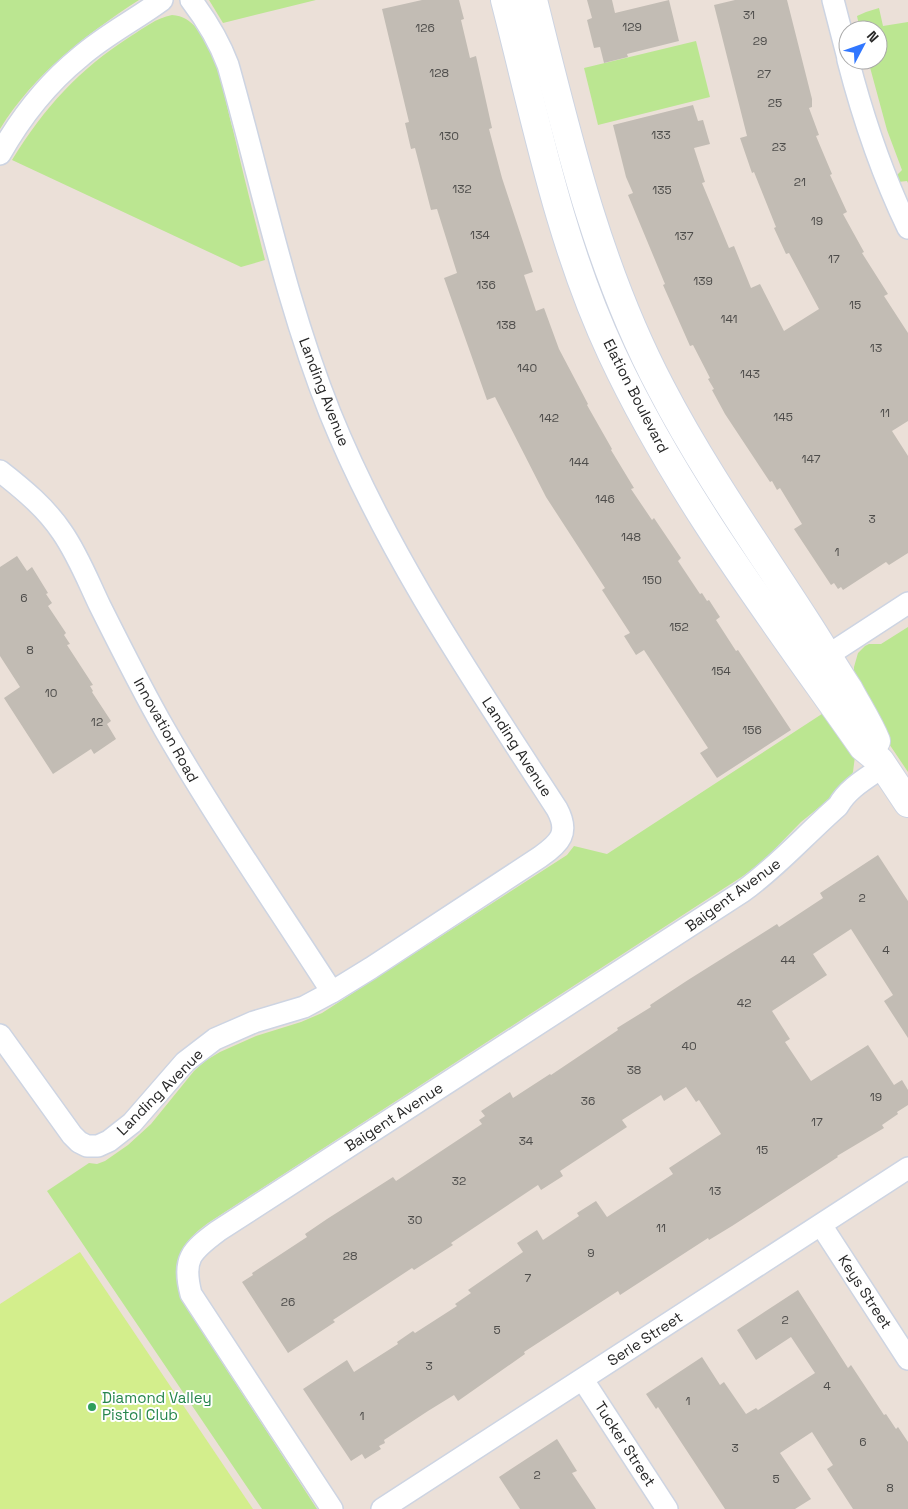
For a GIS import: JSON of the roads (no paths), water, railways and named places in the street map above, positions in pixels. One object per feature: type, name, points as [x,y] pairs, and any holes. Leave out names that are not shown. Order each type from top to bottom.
[{"type":"street","points":[[0,154],[23,118],[60,74],[96,44],[162,0]]},
{"type":"street","name":"Landing Avenue","points":[[0,1035],[72,1135],[79,1142],[88,1146],[98,1146],[126,1129],[173,1075],[192,1056],[215,1039],[254,1022],[304,1007],[332,992],[540,857],[558,842],[563,827],[562,818],[557,809],[403,564],[350,458],[314,368],[286,286],[228,65],[217,38],[191,0]]},
{"type":"street","name":"Elation Boulevard","points":[[505,0],[539,140],[559,212],[578,271],[612,352],[642,414],[682,483],[719,540],[772,619],[818,662]]},
{"type":"street","name":"Elation Boulevard","points":[[533,0],[567,135],[606,262],[638,341],[670,405],[718,485],[818,662],[908,803]]},
{"type":"street","points":[[833,0],[838,20]]},
{"type":"street","points":[[851,70],[882,168],[908,228]]},
{"type":"street","points":[[578,271],[606,262]]},
{"type":"street","name":"Innovation Road","points":[[0,471],[22,488],[62,531],[77,557],[156,715],[194,780],[332,992]]},
{"type":"street","points":[[818,662],[908,603]]},
{"type":"street","name":"Baigent Avenue","points":[[332,1509],[192,1294],[187,1279],[187,1267],[191,1256],[199,1245],[742,892],[776,866],[838,806],[843,797],[879,758]]},
{"type":"street","name":"Serle Street","points":[[382,1509],[584,1380],[908,1168]]},
{"type":"street","name":"Keys Street","points":[[821,1225],[908,1359]]},
{"type":"street","name":"Tucker Street","points":[[584,1380],[668,1509]]},
{"type":"place","name":"Diamond Valley Pistol Club","points":[[92,1407]]}]
